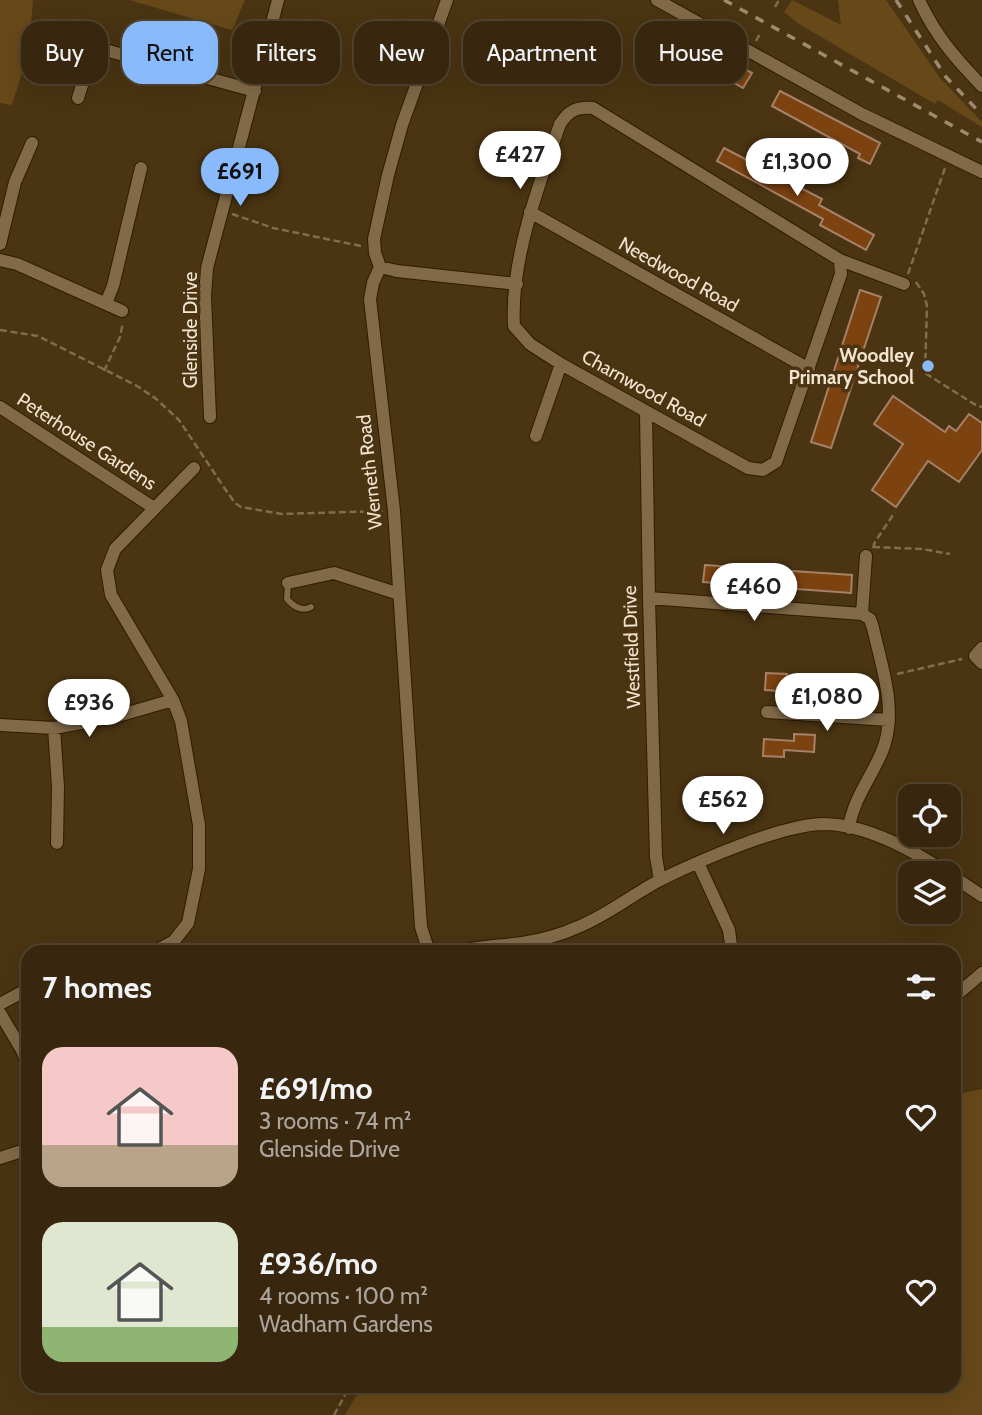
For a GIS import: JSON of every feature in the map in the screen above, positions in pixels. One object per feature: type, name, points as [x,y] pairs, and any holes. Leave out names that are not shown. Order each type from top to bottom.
[{"type":"street","name":"Glenside Drive","points":[[210,417],[205,296],[207,268],[278,0]]},
{"type":"street","points":[[447,0],[402,125],[376,225],[375,246],[380,267],[517,284],[530,212],[560,124],[567,114],[579,107],[593,108],[840,260],[904,284]]},
{"type":"street","points":[[657,0],[862,114],[982,172]]},
{"type":"street","points":[[919,0],[941,41],[982,86]]},
{"type":"street","points":[[78,98],[94,47],[255,91]]},
{"type":"street","points":[[0,244],[15,182],[32,143]]},
{"type":"street","points":[[106,303],[113,286],[141,168]]},
{"type":"street","name":"Needwood Road","points":[[530,212],[809,369]]},
{"type":"street","points":[[0,260],[18,264],[122,311]]},
{"type":"street","points":[[809,369],[841,274],[840,260]]},
{"type":"street","name":"Werneth Road","points":[[380,267],[373,283],[370,319],[394,511],[421,927],[427,945]]},
{"type":"street","name":"Charnwood Road","points":[[517,284],[514,326],[530,344],[646,413],[748,468],[763,470],[776,462],[809,369]]},
{"type":"street","points":[[536,436],[561,364]]},
{"type":"street","name":"Peterhouse Gardens","points":[[0,407],[154,508]]},
{"type":"street","name":"Westfield Drive","points":[[646,413],[656,858],[660,880]]},
{"type":"street","points":[[167,945],[174,941],[188,923],[199,869],[199,825],[181,721],[173,700],[111,595],[107,570],[115,549],[194,468]]},
{"type":"street","points":[[862,614],[870,551]]},
{"type":"street","points":[[288,583],[334,573],[399,594]]},
{"type":"street","points":[[649,598],[862,614],[870,619],[889,699],[889,720],[882,754],[854,805],[849,828]]},
{"type":"street","points":[[0,725],[54,728],[114,717],[173,700]]},
{"type":"street","points":[[767,712],[889,720]]},
{"type":"street","points":[[54,728],[58,787],[57,843]]},
{"type":"street","points":[[510,945],[561,934],[600,917],[660,880],[698,863],[771,835],[804,826],[825,824],[849,828],[890,842],[947,872],[982,896]]},
{"type":"street","points":[[698,863],[729,930],[731,945]]},
{"type":"street","points":[[961,991],[982,973]]},
{"type":"street","points":[[0,1004],[21,993]]},
{"type":"street","points":[[0,1013],[21,1049]]},
{"type":"street","points":[[0,1158],[21,1151]]},
{"type":"lane","points":[[288,583],[287,600],[294,606],[307,610],[311,607]]},
{"type":"path","points":[[775,7],[779,0]]},
{"type":"path","points":[[753,45],[761,32]]},
{"type":"path","points":[[946,164],[906,277],[920,286],[926,300],[926,373],[982,407]]},
{"type":"path","points":[[223,209],[273,228],[359,246],[375,246]]},
{"type":"path","points":[[104,371],[123,326],[122,311]]},
{"type":"path","points":[[0,330],[38,336],[137,386],[179,420],[222,486],[241,507],[282,514],[394,511]]},
{"type":"path","points":[[870,551],[895,512]]},
{"type":"path","points":[[870,551],[922,550],[950,554]]},
{"type":"path","points":[[884,676],[980,656]]},
{"type":"path","points":[[334,1415],[346,1393]]},
{"type":"shaded area","points":[[0,0],[33,0],[31,21],[21,21],[21,76],[12,105],[0,103]]},
{"type":"shaded area","points":[[129,0],[245,0],[236,21],[232,21],[232,30],[218,26],[218,21],[201,21]]},
{"type":"shaded area","points":[[792,0],[841,25],[838,0],[886,0],[940,78],[982,122],[982,127],[938,100],[935,104],[799,24],[784,12]]},
{"type":"shaded area","points":[[982,1089],[982,1415],[345,1415],[358,1393],[961,1393],[961,1094]]},
{"type":"building","points":[[780,91],[880,143],[870,164],[858,158],[860,154],[772,106]]},
{"type":"building","points":[[724,148],[822,199],[819,205],[874,235],[866,250],[820,225],[823,219],[717,161]]},
{"type":"building","points":[[860,290],[881,297],[831,448],[811,442]]},
{"type":"building","points":[[893,396],[945,432],[949,426],[956,431],[969,414],[982,423],[982,450],[959,482],[928,461],[896,507],[872,490],[903,444],[874,424]]},
{"type":"building","points":[[705,565],[852,575],[851,593],[703,582]]},
{"type":"building","points":[[766,673],[787,674],[787,679],[817,681],[816,699],[795,697],[795,692],[765,690]]},
{"type":"building","points":[[794,734],[815,735],[814,752],[784,750],[784,757],[763,756],[764,739],[794,741]]},
{"type":"railway","points":[[724,0],[982,142]]},
{"type":"railway","points":[[896,0],[946,77],[982,115]]},
{"type":"place","name":"Woodley Primary School","points":[[928,366]]}]
